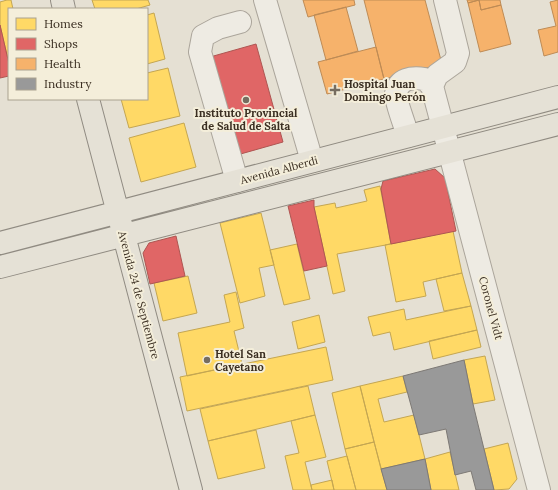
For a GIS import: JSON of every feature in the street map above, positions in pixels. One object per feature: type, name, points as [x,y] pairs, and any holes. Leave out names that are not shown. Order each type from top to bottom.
[{"type":"main road","name":"Avenida Alberdi","points":[[0,243],[558,96]]},
{"type":"main road","name":"Avenida 24 de Septiembre","points":[[88,100],[191,490]]},
{"type":"main road","points":[[0,267],[558,124]]},
{"type":"street","points":[[265,0],[312,161]]},
{"type":"street","points":[[408,136],[396,95],[399,85],[406,80],[425,78],[432,86],[437,75],[455,62],[458,53],[445,0]]},
{"type":"street","points":[[237,181],[200,52],[203,36],[218,28],[240,22]]},
{"type":"street","name":"Coronel Vidt","points":[[432,86],[539,490]]},
{"type":"building: Homes","points":[[11,0],[13,8],[8,8],[8,60],[0,25],[0,2]]},
{"type":"building: Homes","points":[[92,0],[148,0],[150,5],[140,8],[95,8]]},
{"type":"building: Homes","points":[[154,13],[165,59],[148,64],[148,15]]},
{"type":"building: Homes","points":[[168,68],[180,116],[129,128],[121,100],[148,100],[148,73]]},
{"type":"building: Homes","points":[[184,123],[196,167],[141,182],[129,138]]},
{"type":"building: Homes","points":[[380,186],[391,244],[337,254],[345,291],[333,294],[314,207],[335,203],[336,208],[367,201],[364,190]]},
{"type":"building: Homes","points":[[261,213],[274,265],[259,268],[265,296],[240,303],[220,223]]},
{"type":"building: Homes","points":[[453,231],[462,273],[423,282],[426,296],[396,302],[385,245]]},
{"type":"building: Homes","points":[[297,244],[310,299],[284,305],[270,250]]},
{"type":"building: Homes","points":[[462,273],[471,306],[444,311],[436,279]]},
{"type":"building: Homes","points":[[188,276],[197,313],[163,321],[154,283]]},
{"type":"building: Homes","points":[[236,292],[244,328],[234,331],[242,364],[187,376],[178,333],[230,322],[224,295]]},
{"type":"building: Homes","points":[[471,306],[477,330],[394,350],[390,332],[373,336],[368,317],[404,309],[406,320]]},
{"type":"building: Homes","points":[[319,315],[325,342],[298,349],[292,322]]},
{"type":"building: Homes","points":[[477,330],[481,347],[433,359],[429,341]]},
{"type":"building: Homes","name":"Hotel San Cayetano","points":[[326,347],[333,380],[187,411],[180,377]]},
{"type":"building: Homes","points":[[485,356],[495,400],[473,404],[464,360]]},
{"type":"building: Homes","points":[[403,376],[407,392],[378,399],[384,422],[414,415],[425,459],[381,469],[360,386]]},
{"type":"building: Homes","points":[[308,386],[315,415],[208,441],[200,409]]},
{"type":"building: Homes","points":[[360,386],[374,442],[345,449],[332,393]]},
{"type":"building: Homes","points":[[315,415],[326,457],[305,462],[312,490],[293,490],[285,456],[299,453],[291,421]]},
{"type":"building: Homes","points":[[256,430],[265,468],[218,479],[208,441]]},
{"type":"building: Homes","points":[[374,442],[387,490],[356,490],[345,449]]},
{"type":"building: Homes","points":[[508,443],[517,479],[509,489],[494,490],[484,449]]},
{"type":"building: Homes","points":[[450,452],[459,490],[431,490],[425,459]]},
{"type":"building: Homes","points":[[347,456],[356,490],[334,490],[327,461]]},
{"type":"building: Homes","points":[[332,480],[334,490],[312,490],[311,485]]},
{"type":"building: Shops","points":[[0,25],[8,60],[8,76],[0,78]]},
{"type":"building: Shops","name":"Instituto Provincial de Salud de Salta","points":[[256,44],[283,142],[237,155],[210,57]]},
{"type":"building: Shops","points":[[435,169],[445,178],[456,231],[391,244],[381,189],[383,181]]},
{"type":"building: Shops","points":[[314,200],[314,207],[327,266],[304,271],[288,206]]},
{"type":"building: Shops","points":[[176,236],[185,276],[150,284],[143,253],[149,243]]},
{"type":"building: Health","points":[[303,0],[354,0],[355,5],[308,17]]},
{"type":"building: Health","points":[[364,0],[425,0],[442,64],[384,79]]},
{"type":"building: Health","points":[[467,0],[479,0],[468,3]]},
{"type":"building: Health","points":[[479,0],[500,0],[501,5],[481,10]]},
{"type":"building: Health","points":[[479,0],[481,10],[501,5],[511,44],[480,52],[468,3]]},
{"type":"building: Health","points":[[558,0],[558,52],[544,56],[538,30],[556,26],[550,2]]},
{"type":"building: Health","points":[[346,7],[358,51],[326,60],[314,15]]},
{"type":"building: Health","points":[[376,47],[384,79],[327,94],[318,62]]},
{"type":"building: Industry","points":[[464,360],[494,490],[476,490],[471,471],[455,475],[446,429],[419,435],[403,376]]},
{"type":"building: Industry","points":[[425,459],[431,490],[387,490],[381,469]]},
{"type":"place","name":"Hospital Juan Domingo Perón","points":[[335,90]]},
{"type":"place","name":"Instituto Provincial de Salud de Salta","points":[[246,100]]},
{"type":"place","name":"Hotel San Cayetano","points":[[207,360]]}]
